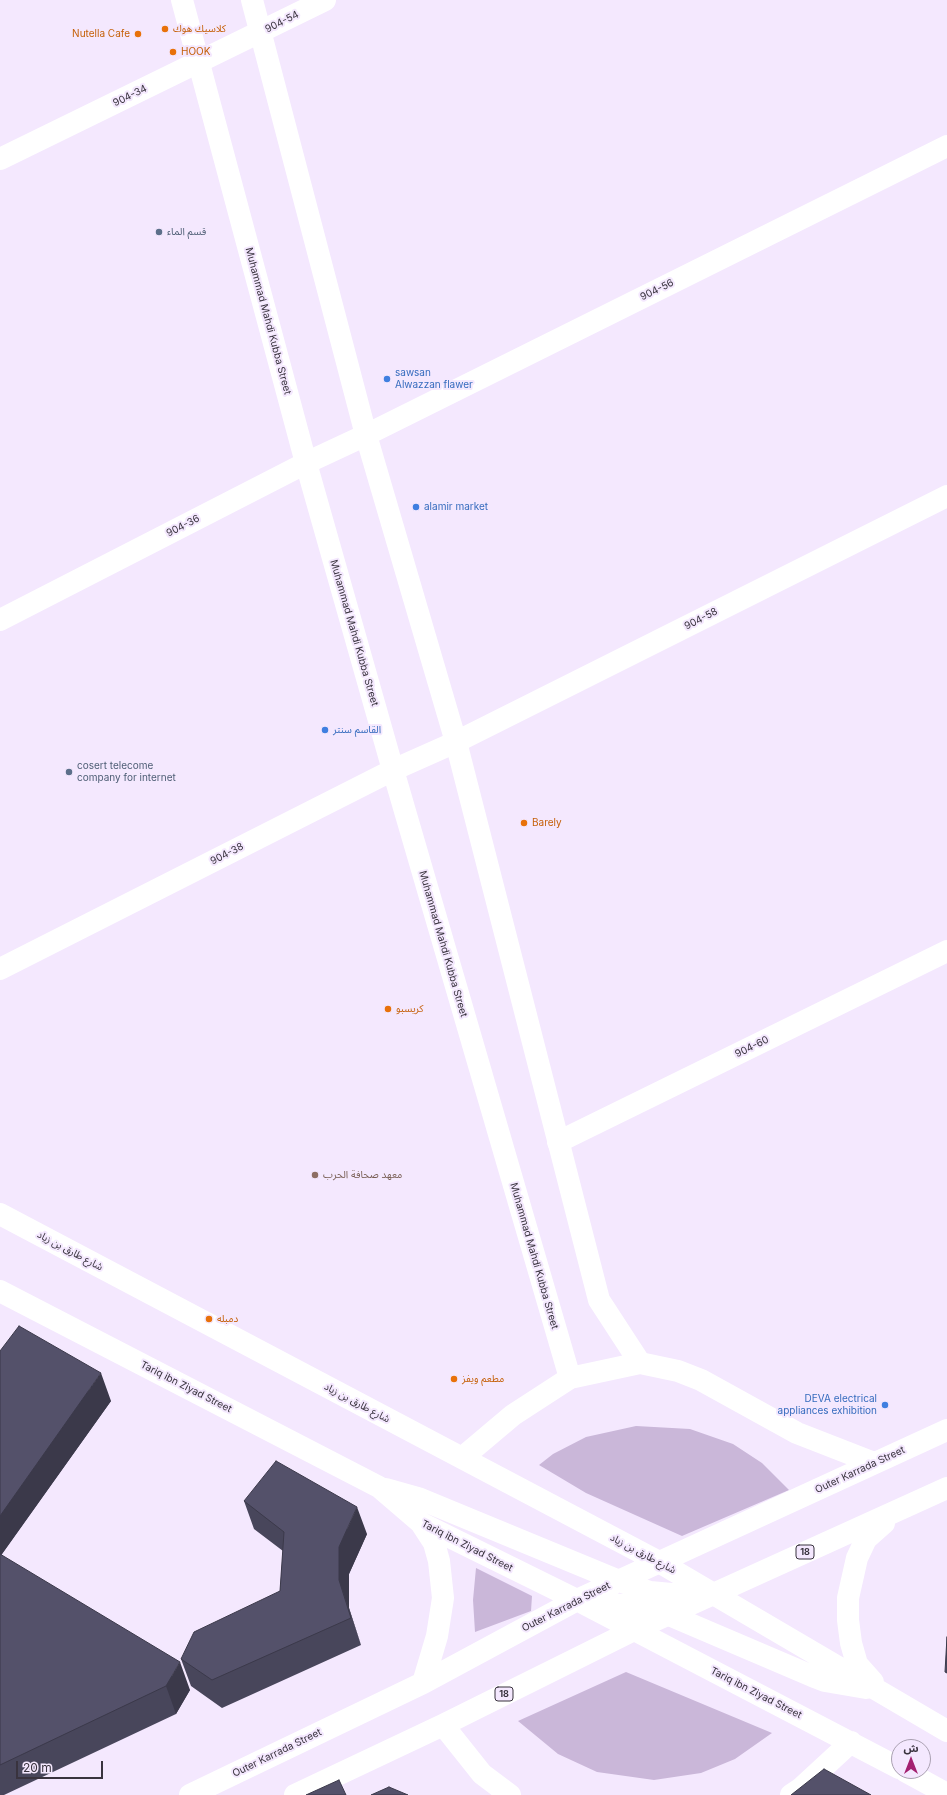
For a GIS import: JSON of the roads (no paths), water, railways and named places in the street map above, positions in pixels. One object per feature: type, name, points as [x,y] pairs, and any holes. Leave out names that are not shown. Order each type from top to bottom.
[{"type":"street","name":"Muhammad Mahdi Kubba Street","points":[[182,0],[200,62],[306,463],[393,770],[570,1378]]},
{"type":"street","points":[[252,0],[366,435],[456,742],[599,1300],[640,1363]]},
{"type":"street","name":"904-54","points":[[260,33],[325,0]]},
{"type":"street","name":"904-34","points":[[0,159],[260,33]]},
{"type":"street","name":"904-56","points":[[366,435],[947,146]]},
{"type":"street","name":"904-36","points":[[0,620],[306,463],[366,435]]},
{"type":"street","name":"904-58","points":[[456,742],[947,496]]},
{"type":"street","name":"904-38","points":[[0,969],[393,770],[456,742]]},
{"type":"street","name":"904-60","points":[[558,1142],[947,951]]},
{"type":"street","name":"شارع طارق بن زياد","points":[[0,1214],[659,1562],[713,1593]]},
{"type":"street","name":"Tariq ibn Ziyad Street","points":[[0,1291],[379,1487],[422,1524],[577,1600],[891,1764]]},
{"type":"street","points":[[462,1458],[513,1415],[570,1378],[640,1363],[678,1372],[701,1380],[797,1433],[874,1463]]},
{"type":"street","name":"Outer Karrada Street","points":[[190,1795],[423,1683],[577,1600],[947,1430]]},
{"type":"street","points":[[379,1487],[418,1498],[619,1581],[650,1592],[682,1595],[713,1593],[947,1731]]},
{"type":"street","points":[[880,1691],[857,1664],[851,1643],[848,1620],[848,1598],[857,1558],[866,1539],[898,1512],[947,1488]]},
{"type":"street","name":"18","points":[[295,1795],[442,1725],[634,1630],[669,1615],[713,1593],[898,1512]]},
{"type":"street","points":[[422,1524],[434,1543],[439,1561],[443,1598],[437,1636],[423,1683]]},
{"type":"street","points":[[577,1600],[638,1607],[669,1615],[812,1676],[832,1682],[880,1691]]},
{"type":"street","points":[[442,1725],[482,1774],[510,1795]]},
{"type":"street","points":[[791,1795],[800,1789],[851,1742]]},
{"type":"street","points":[[919,1779],[947,1794]]},
{"type":"place","name":"كلاسيك هوك","points":[[165,29]]},
{"type":"place","name":"Nutella Cafe","points":[[138,34]]},
{"type":"place","name":"HOOK","points":[[173,52]]},
{"type":"place","name":"قسم الماء","points":[[159,232]]},
{"type":"place","name":"sawsan Alwazzan flawer","points":[[387,379]]},
{"type":"place","name":"alamir market","points":[[416,507]]},
{"type":"place","name":"القاسم سنتر","points":[[325,730]]},
{"type":"place","name":"cosert telecome company for internet","points":[[69,772]]},
{"type":"place","name":"Barely","points":[[524,823]]},
{"type":"place","name":"كريسبو","points":[[388,1009]]},
{"type":"place","name":"معهد صحافة الحرب","points":[[315,1175]]},
{"type":"place","name":"دمبله","points":[[209,1319]]},
{"type":"place","name":"مطعم ويفز","points":[[454,1379]]},
{"type":"place","name":"DEVA electrical appliances exhibition","points":[[885,1405]]}]
